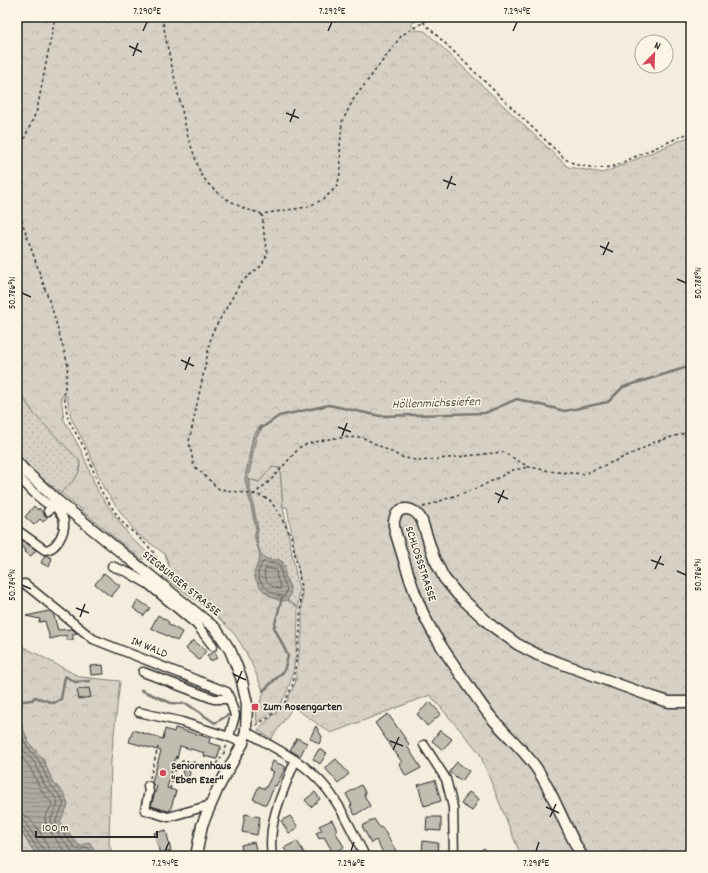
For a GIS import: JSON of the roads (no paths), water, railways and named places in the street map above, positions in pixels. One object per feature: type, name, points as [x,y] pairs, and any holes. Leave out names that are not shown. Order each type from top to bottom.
[{"type":"main road","name":"SIEGBURGER STRASSE","points":[[17,462],[57,503],[148,579],[216,629],[230,650],[241,677],[247,704],[246,731],[243,743],[218,788],[202,825],[196,856]]},
{"type":"main road","name":"SCHLOSSSTRASSE","points":[[582,856],[537,769],[484,708],[445,652],[423,614],[413,588],[394,524],[396,516],[399,512],[406,509],[413,510],[420,517],[434,558],[448,583],[482,618],[510,639],[530,651],[546,658],[653,697],[669,702],[691,702]]},
{"type":"street","points":[[17,475],[26,486],[48,504],[57,503]]},
{"type":"street","points":[[48,511],[57,503]]},
{"type":"street","points":[[17,530],[45,550],[49,550],[58,543],[65,526],[57,503]]},
{"type":"street","points":[[112,566],[148,579],[197,625],[213,646]]},
{"type":"street","name":"IM WALD","points":[[17,585],[25,584],[93,639],[227,692],[230,699]]},
{"type":"street","points":[[142,672],[214,699],[230,699],[235,715],[229,737]]},
{"type":"street","points":[[139,712],[182,722],[243,743]]},
{"type":"street","points":[[246,731],[295,761],[317,778],[330,793],[341,810],[365,856]]},
{"type":"street","points":[[424,745],[446,779],[450,793],[453,807],[454,856]]},
{"type":"street","points":[[272,856],[270,846],[273,817],[295,761]]},
{"type":"street","points":[[148,786],[149,791],[145,810],[168,817],[211,805]]},
{"type":"water","points":[[261,425],[263,427],[256,437],[248,479],[258,529],[257,541],[259,550],[255,537],[256,529],[245,479],[253,436]]},
{"type":"water","points":[[259,550],[267,559],[280,560],[284,565],[285,575],[290,588],[290,594],[287,600],[283,601],[274,598],[265,592],[258,585],[254,575],[260,557]]},
{"type":"water","points":[[17,715],[29,743],[43,759],[53,782],[64,794],[68,805],[60,822],[79,846],[89,842],[99,856],[37,856],[17,826]]},
{"type":"waterway","name":"Höllenmichssiefen","points":[[260,429],[279,416],[329,405],[380,416],[485,413],[517,399],[565,411],[608,402],[623,387],[691,366]]},
{"type":"waterway","name":"Höllenmichssiefen","points":[[263,691],[284,671],[288,656],[274,627],[282,598]]},
{"type":"waterway","name":"Höllenmichssiefen","points":[[17,706],[23,701],[32,700],[35,697],[54,703],[61,699],[65,676],[75,682],[90,681]]},
{"type":"waterway","name":"Höllenmichssiefen","points":[[141,690],[171,703],[187,704],[215,723],[228,715]]},
{"type":"place","name":"Zum Rosengarten","points":[[255,707]]},
{"type":"place","name":"Seniorenhaus \"Eben Ezer\"","points":[[163,773]]}]
